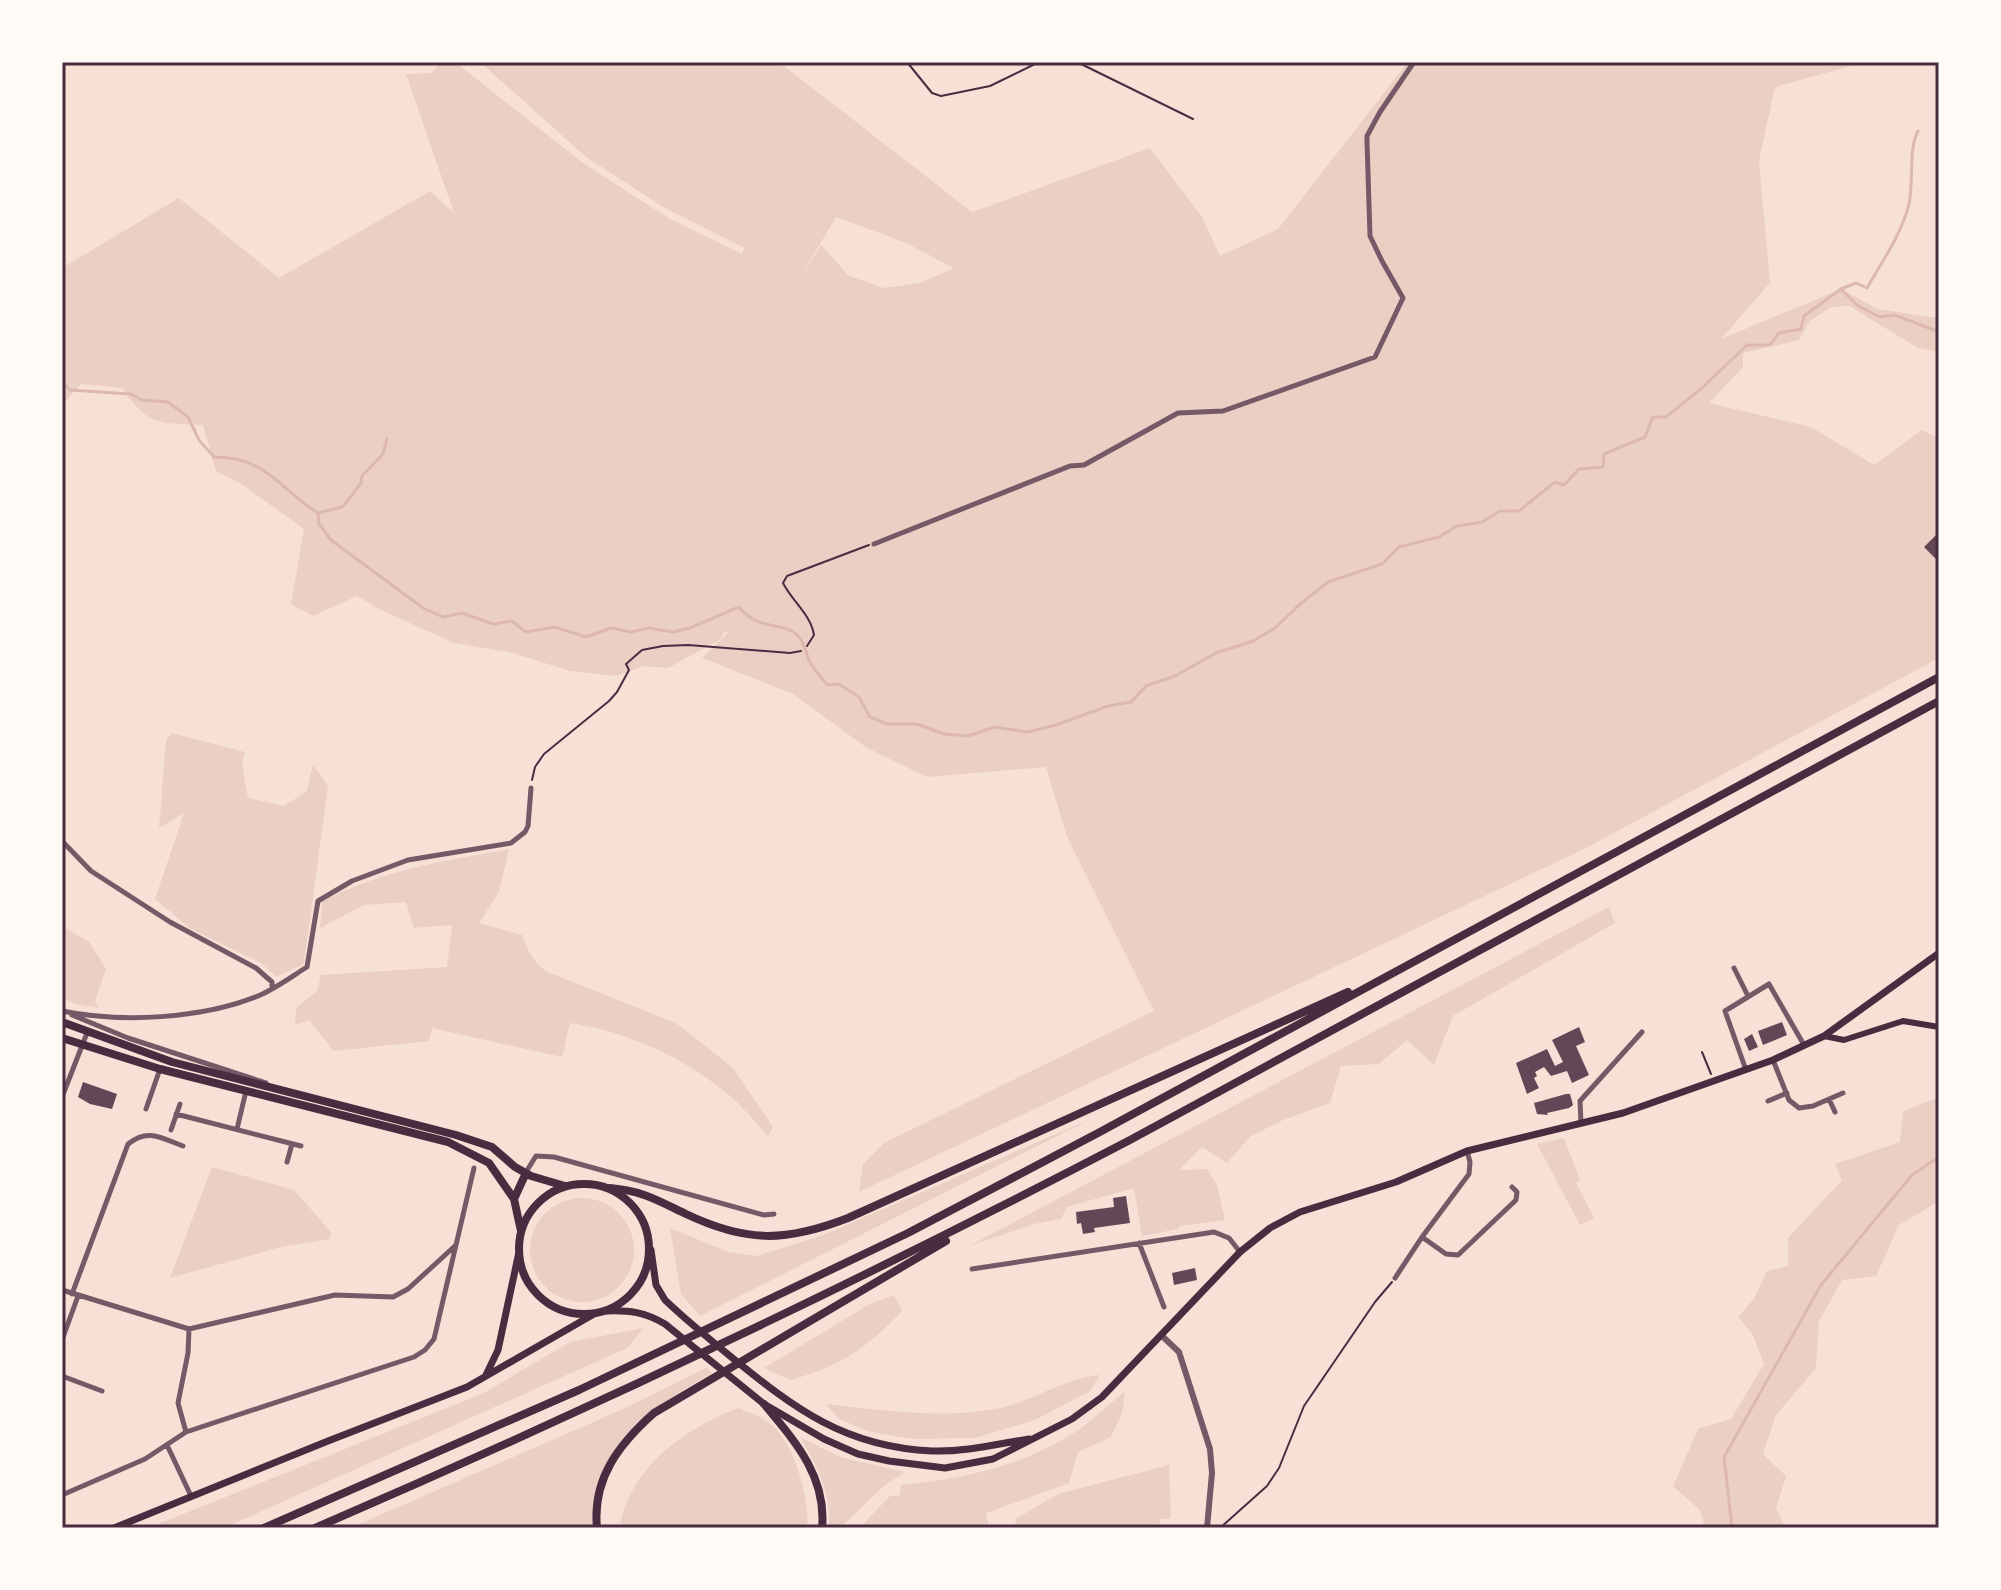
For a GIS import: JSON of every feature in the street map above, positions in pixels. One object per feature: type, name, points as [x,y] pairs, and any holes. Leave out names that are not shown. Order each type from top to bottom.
[{"type":"highway","points":[[264,1528],[579,1390],[908,1233],[1939,677]]},
{"type":"highway","points":[[315,1528],[496,1450],[677,1366],[1012,1202],[1939,701]]},
{"type":"highway","points":[[521,1231],[533,1207],[542,1199],[565,1186],[581,1183],[637,1190],[733,1233],[757,1237],[801,1234],[848,1218],[1409,964]]},
{"type":"highway","points":[[62,1015],[87,1033],[172,1062],[492,1147],[526,1173],[565,1186]]},
{"type":"highway","points":[[62,1038],[82,1047],[160,1069],[448,1142],[489,1163],[514,1199],[521,1231],[519,1252],[528,1282],[538,1296],[553,1307],[574,1313],[594,1314],[621,1303],[636,1290],[645,1274],[651,1250],[642,1216],[631,1202],[610,1188]]},
{"type":"highway","points":[[514,1199],[526,1173]]},
{"type":"highway","points":[[597,1528],[596,1507],[605,1471],[619,1449],[654,1413],[1012,1202]]},
{"type":"highway","points":[[764,1404],[794,1439],[811,1466],[822,1503],[822,1528]]},
{"type":"main road","points":[[606,1311],[628,1310],[649,1314],[764,1404],[824,1439],[858,1454],[945,1468],[993,1459],[1072,1419],[1102,1397],[1240,1252],[1270,1228],[1300,1212],[1396,1182],[1467,1151],[1623,1113],[1773,1060],[1824,1036],[1939,953]]},
{"type":"main road","points":[[1824,1036],[1844,1040],[1903,1021],[1939,1027]]},
{"type":"main road","points":[[651,1250],[656,1285],[665,1300],[790,1405],[829,1427],[864,1440],[899,1448],[934,1451],[968,1450],[1038,1437]]},
{"type":"main road","points":[[486,1377],[498,1350],[519,1252]]},
{"type":"main road","points":[[114,1528],[457,1391],[594,1314]]},
{"type":"street","points":[[874,544],[1070,466],[1084,465],[1178,413],[1223,411],[1375,357],[1403,304],[1403,298],[1370,236],[1367,136],[1414,62]]},
{"type":"street","points":[[62,1015],[104,1017],[203,1012],[259,996],[307,967],[318,901],[352,881],[408,860],[511,843],[528,826],[531,788]]},
{"type":"street","points":[[62,841],[91,871],[170,922],[256,968],[272,982],[272,988]]},
{"type":"street","points":[[1734,968],[1748,996]]},
{"type":"street","points":[[1746,1071],[1725,1011],[1769,984],[1804,1046]]},
{"type":"street","points":[[62,1015],[304,1096]]},
{"type":"street","points":[[1581,1123],[1580,1101],[1642,1032]]},
{"type":"street","points":[[62,1097],[87,1033]]},
{"type":"street","points":[[1773,1060],[1789,1100],[1799,1108],[1843,1093]]},
{"type":"street","points":[[146,1109],[160,1069]]},
{"type":"street","points":[[237,1129],[246,1091]]},
{"type":"street","points":[[1768,1101],[1787,1093]]},
{"type":"street","points":[[1829,1099],[1835,1112]]},
{"type":"street","points":[[171,1130],[180,1104]]},
{"type":"street","points":[[176,1114],[301,1146]]},
{"type":"street","points":[[62,1340],[128,1144],[138,1136],[150,1134],[183,1146]]},
{"type":"street","points":[[287,1162],[292,1144]]},
{"type":"street","points":[[1395,1278],[1469,1174],[1467,1151]]},
{"type":"street","points":[[526,1173],[536,1156],[554,1157],[764,1215],[774,1214]]},
{"type":"street","points":[[62,1495],[145,1459],[186,1432],[414,1357],[425,1350],[434,1339],[474,1168]]},
{"type":"street","points":[[1422,1237],[1446,1254],[1458,1255],[1516,1200],[1517,1192],[1512,1187]]},
{"type":"street","points":[[972,1269],[1214,1232],[1229,1238],[1240,1252]]},
{"type":"street","points":[[1139,1243],[1164,1307]]},
{"type":"street","points":[[62,1290],[189,1329],[199,1329],[325,1297],[393,1297],[408,1289],[456,1245]]},
{"type":"street","points":[[186,1432],[178,1403],[188,1353],[189,1329]]},
{"type":"street","points":[[1161,1335],[1179,1352],[1210,1449],[1212,1473],[1207,1528]]},
{"type":"street","points":[[62,1376],[102,1391]]},
{"type":"street","points":[[167,1445],[191,1496]]},
{"type":"path","points":[[907,62],[932,93],[941,96],[990,86],[1039,62]]},
{"type":"path","points":[[1077,62],[1193,119]]},
{"type":"path","points":[[807,646],[814,635],[813,625],[787,591],[783,583],[787,576],[874,544]]},
{"type":"path","points":[[531,788],[535,767],[544,754],[609,701],[629,670],[626,664],[642,650],[688,645],[790,653],[801,651]]},
{"type":"path","points":[[1702,1052],[1714,1083]]},
{"type":"path","points":[[1220,1528],[1267,1486],[1279,1468],[1304,1406],[1395,1278]]},
{"type":"shaded area","points":[[441,62],[455,62],[583,163],[670,219],[742,254],[744,248],[663,207],[586,157],[480,62],[779,62],[972,212],[1150,148],[1202,217],[1220,256],[1278,229],[1408,62],[1865,62],[1775,87],[1759,161],[1770,283],[1721,339],[1841,289],[1877,309],[1939,318],[1939,352],[1918,348],[1849,306],[1831,307],[1810,321],[1799,340],[1743,353],[1743,367],[1709,403],[1811,427],[1874,465],[1922,430],[1939,438],[1939,658],[1584,849],[859,1192],[863,1164],[884,1143],[1154,1011],[1067,837],[1046,767],[927,777],[867,748],[793,694],[702,658],[728,633],[728,632],[724,632],[721,639],[668,668],[644,666],[616,676],[570,671],[513,653],[454,643],[357,596],[313,616],[291,604],[304,529],[240,483],[216,471],[203,425],[156,420],[140,410],[122,388],[81,384],[62,405],[62,268],[179,198],[279,278],[430,191],[454,213],[406,74],[431,73]],"holes":[[[836,217],[904,242],[954,268],[920,283],[884,288],[849,276],[821,245],[798,281]]]},
{"type":"shaded area","points":[[172,733],[245,752],[242,765],[248,798],[284,806],[307,791],[313,764],[328,786],[304,964],[276,977],[261,963],[191,929],[155,899],[184,813],[159,828],[166,740]]},
{"type":"shaded area","points":[[509,849],[499,892],[479,923],[522,935],[529,952],[544,970],[676,1023],[733,1068],[773,1127],[768,1136],[730,1096],[689,1066],[632,1039],[591,1027],[570,1023],[562,1057],[432,1028],[429,1041],[334,1051],[309,1020],[295,1025],[296,1008],[317,991],[321,975],[447,967],[452,925],[414,928],[406,902],[364,905],[320,928],[322,902],[390,874]]},
{"type":"shaded area","points":[[1609,907],[1615,923],[1453,1016],[1434,1065],[1407,1040],[1379,1064],[1341,1066],[1330,1103],[1283,1120],[1251,1136],[1227,1163],[1202,1147],[1179,1170],[1207,1169],[1217,1185],[1225,1220],[1180,1226],[1142,1236],[1134,1188],[1067,1207],[1061,1219],[1034,1224],[969,1246]]},
{"type":"shaded area","points":[[62,926],[89,942],[106,969],[95,1001],[99,1008],[76,1004],[62,997]]},
{"type":"shaded area","points":[[1939,1097],[1939,1201],[1899,1225],[1876,1276],[1842,1280],[1819,1321],[1816,1368],[1776,1415],[1763,1454],[1786,1476],[1776,1509],[1786,1528],[1705,1528],[1700,1510],[1673,1486],[1698,1429],[1731,1419],[1764,1364],[1752,1333],[1738,1317],[1754,1299],[1767,1271],[1788,1266],[1788,1238],[1842,1180],[1835,1164],[1900,1142],[1903,1111]]},
{"type":"shaded area","points":[[1093,1118],[700,1316],[681,1294],[670,1228],[729,1252],[757,1256],[823,1235]]},
{"type":"shaded area","points":[[1564,1138],[1580,1180],[1576,1183],[1594,1218],[1580,1225],[1537,1144]]},
{"type":"shaded area","points":[[212,1167],[294,1190],[331,1232],[330,1239],[281,1247],[170,1278]]},
{"type":"shaded area","points":[[582,1198],[602,1202],[619,1213],[630,1230],[634,1250],[630,1270],[619,1287],[602,1298],[582,1302],[562,1298],[545,1287],[534,1270],[530,1250],[534,1230],[545,1213],[562,1202]]},
{"type":"shaded area","points":[[894,1295],[902,1311],[877,1335],[837,1362],[790,1380],[764,1368],[870,1304]]},
{"type":"shaded area","points":[[644,1328],[627,1348],[224,1528],[148,1528],[482,1394],[570,1342]]},
{"type":"shaded area","points":[[706,1368],[712,1373],[666,1401],[628,1433],[613,1452],[602,1474],[595,1499],[593,1528],[350,1528],[621,1410]]},
{"type":"shaded area","points":[[1100,1375],[1090,1391],[1035,1420],[975,1438],[912,1439],[871,1432],[839,1419],[826,1404],[910,1412],[974,1412],[1008,1406],[1073,1381]]},
{"type":"shaded area","points":[[1125,1391],[1122,1413],[1111,1437],[1078,1452],[1069,1483],[986,1513],[989,1528],[859,1528],[890,1496],[900,1495],[901,1485],[990,1470],[1031,1455],[1079,1429]]},
{"type":"shaded area","points":[[739,1408],[770,1423],[788,1446],[803,1488],[807,1528],[620,1528],[625,1507],[647,1469],[699,1426]]},
{"type":"shaded area","points":[[800,1437],[840,1457],[905,1472],[884,1486],[840,1528],[829,1528],[828,1503],[822,1480]]},
{"type":"shaded area","points":[[1169,1465],[1171,1519],[1160,1519],[1159,1528],[998,1528],[1016,1524],[1015,1519],[1058,1494]]},
{"type":"building","points":[[1939,532],[1939,562],[1924,547]]},
{"type":"building","points":[[1782,1022],[1787,1035],[1763,1045],[1758,1031]]},
{"type":"building","points":[[1579,1027],[1585,1042],[1576,1046],[1589,1075],[1572,1083],[1567,1071],[1551,1076],[1544,1067],[1535,1072],[1537,1076],[1534,1078],[1539,1088],[1527,1094],[1516,1063],[1547,1049],[1555,1066],[1563,1062],[1552,1040]]},
{"type":"building","points":[[1752,1034],[1758,1047],[1749,1051],[1744,1039]]},
{"type":"building","points":[[83,1082],[117,1094],[112,1109],[90,1104],[78,1097]]},
{"type":"building","points":[[1570,1094],[1573,1105],[1569,1108],[1548,1115],[1537,1114],[1534,1103]]},
{"type":"building","points":[[1126,1196],[1130,1223],[1094,1228],[1095,1232],[1083,1234],[1081,1223],[1077,1224],[1076,1212],[1114,1207],[1113,1198]]},
{"type":"building","points":[[1195,1268],[1197,1280],[1174,1285],[1172,1273]]},
{"type":"waterway","points":[[1841,289],[1856,283],[1867,288],[1897,236],[1909,204],[1913,147],[1918,131]]},
{"type":"waterway","points":[[62,382],[70,390],[131,394],[142,400],[168,402],[188,417],[199,440],[214,457],[232,458],[260,468],[318,513],[319,524],[331,540],[423,608],[443,617],[462,613],[493,624],[512,621],[526,632],[555,627],[586,637],[611,628],[631,632],[649,628],[673,632],[739,607],[755,620],[793,632],[801,639],[811,664],[822,679],[828,685],[839,684],[859,697],[870,717],[887,724],[917,724],[944,734],[968,736],[994,727],[1027,732],[1108,706],[1131,702],[1146,686],[1175,676],[1216,653],[1253,641],[1275,628],[1328,582],[1382,564],[1399,547],[1439,537],[1457,526],[1482,522],[1500,511],[1519,511],[1555,482],[1564,485],[1579,469],[1603,467],[1604,454],[1645,437],[1653,417],[1666,417],[1747,345],[1770,345],[1779,333],[1801,329],[1804,316],[1841,289],[1858,306],[1880,317],[1895,315],[1939,332]]},
{"type":"waterway","points":[[318,513],[342,507],[346,503],[361,483],[362,476],[383,454],[387,439]]},
{"type":"waterway","points":[[1732,1528],[1724,1457],[1821,1285],[1912,1175],[1939,1157]]}]
